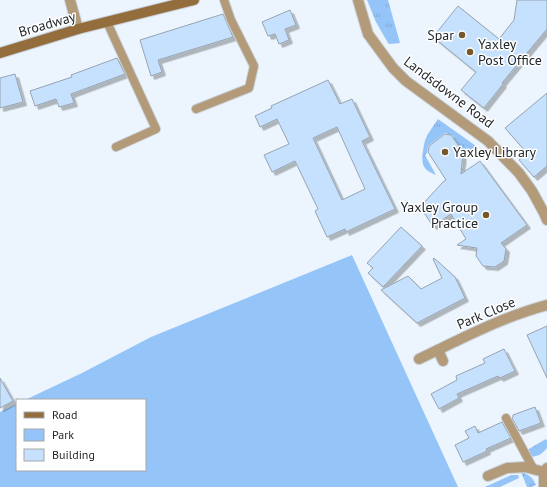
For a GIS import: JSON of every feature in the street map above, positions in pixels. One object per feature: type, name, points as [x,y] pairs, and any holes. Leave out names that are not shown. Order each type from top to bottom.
[{"type":"main road","name":"Broadway","points":[[0,53],[78,29],[194,0]]},
{"type":"street","points":[[70,0],[78,29]]},
{"type":"street","name":"Landsdowne Road","points":[[358,0],[368,34],[393,68],[406,81],[488,141],[518,173],[532,191],[547,220]]},
{"type":"street","name":"Park Close","points":[[419,359],[499,321],[525,311],[547,305]]},
{"type":"street","points":[[438,350],[443,361]]},
{"type":"street","points":[[488,476],[507,468],[525,467],[534,470],[546,470],[544,487]]},
{"type":"lane","points":[[196,109],[250,88],[254,66],[231,20],[224,0]]},
{"type":"lane","points":[[107,22],[156,130],[116,147]]},
{"type":"lane","points":[[506,418],[534,470]]},
{"type":"green space","points":[[367,0],[388,0],[400,43],[388,43],[376,22]]},
{"type":"green space","points":[[438,119],[476,146],[472,151],[464,153],[452,135],[445,133],[428,146],[427,153],[425,155],[436,175],[426,169],[423,163],[422,155],[425,140]]},
{"type":"green space","points":[[352,255],[458,487],[0,487],[0,412],[16,404],[16,471],[146,471],[146,399],[27,399],[82,373],[151,337]]},
{"type":"green space","points":[[546,439],[547,448],[544,452],[531,457],[527,450]]},
{"type":"green space","points":[[521,472],[534,480],[536,485],[527,487]]},
{"type":"green space","points":[[511,475],[518,475],[519,478],[500,487],[485,487]]},
{"type":"building","points":[[517,0],[547,0],[547,29],[502,83],[503,84],[484,108],[461,90],[476,72],[433,37],[458,6],[499,39],[514,20]]},
{"type":"building","points":[[290,10],[296,25],[285,29],[289,40],[279,44],[275,34],[268,36],[262,22]]},
{"type":"building","points":[[223,14],[233,37],[158,60],[162,72],[151,76],[140,40]]},
{"type":"building","points":[[117,58],[125,74],[71,94],[74,103],[59,107],[56,99],[35,106],[30,91],[72,77],[71,75]]},
{"type":"building","points":[[15,74],[23,102],[0,108],[0,78]]},
{"type":"building","points":[[328,80],[340,104],[352,99],[370,137],[362,141],[395,209],[346,232],[345,229],[327,237],[315,211],[318,209],[295,161],[272,172],[264,155],[289,144],[277,119],[260,127],[255,116],[272,108],[271,106]],"holes":[[[337,127],[365,189],[342,200],[313,138]]]},
{"type":"building","points":[[547,93],[547,166],[534,177],[519,160],[527,153],[505,128]]},
{"type":"building","name":"Yaxley Group Practice","points":[[445,134],[451,135],[463,152],[461,174],[480,161],[527,225],[501,243],[506,249],[504,261],[495,267],[483,266],[476,256],[477,248],[457,245],[466,239],[451,214],[433,226],[420,207],[446,180],[428,152],[429,146]]},
{"type":"building","points":[[401,227],[422,246],[383,287],[368,273],[373,268],[367,263]]},
{"type":"building","points":[[434,258],[455,277],[465,298],[417,323],[381,290],[408,276],[421,289],[442,278],[433,259]]},
{"type":"building","points":[[547,326],[547,378],[527,335]]},
{"type":"building","points":[[504,349],[515,371],[500,378],[498,376],[457,394],[459,398],[439,409],[431,394],[457,380],[456,376],[485,363],[483,359]]},
{"type":"building","points":[[0,378],[13,401],[0,408]]},
{"type":"building","points":[[535,407],[541,423],[519,431],[512,418],[513,415]]},
{"type":"building","points":[[502,422],[511,438],[486,449],[487,451],[463,462],[455,445],[469,438],[465,431],[475,426],[478,433]]},
{"type":"place","name":"Spar","points":[[462,35]]},
{"type":"place","name":"Yaxley Post Office","points":[[470,52]]},
{"type":"place","name":"Yaxley Library","points":[[445,152]]},
{"type":"place","name":"Yaxley Group Practice","points":[[486,215]]}]
